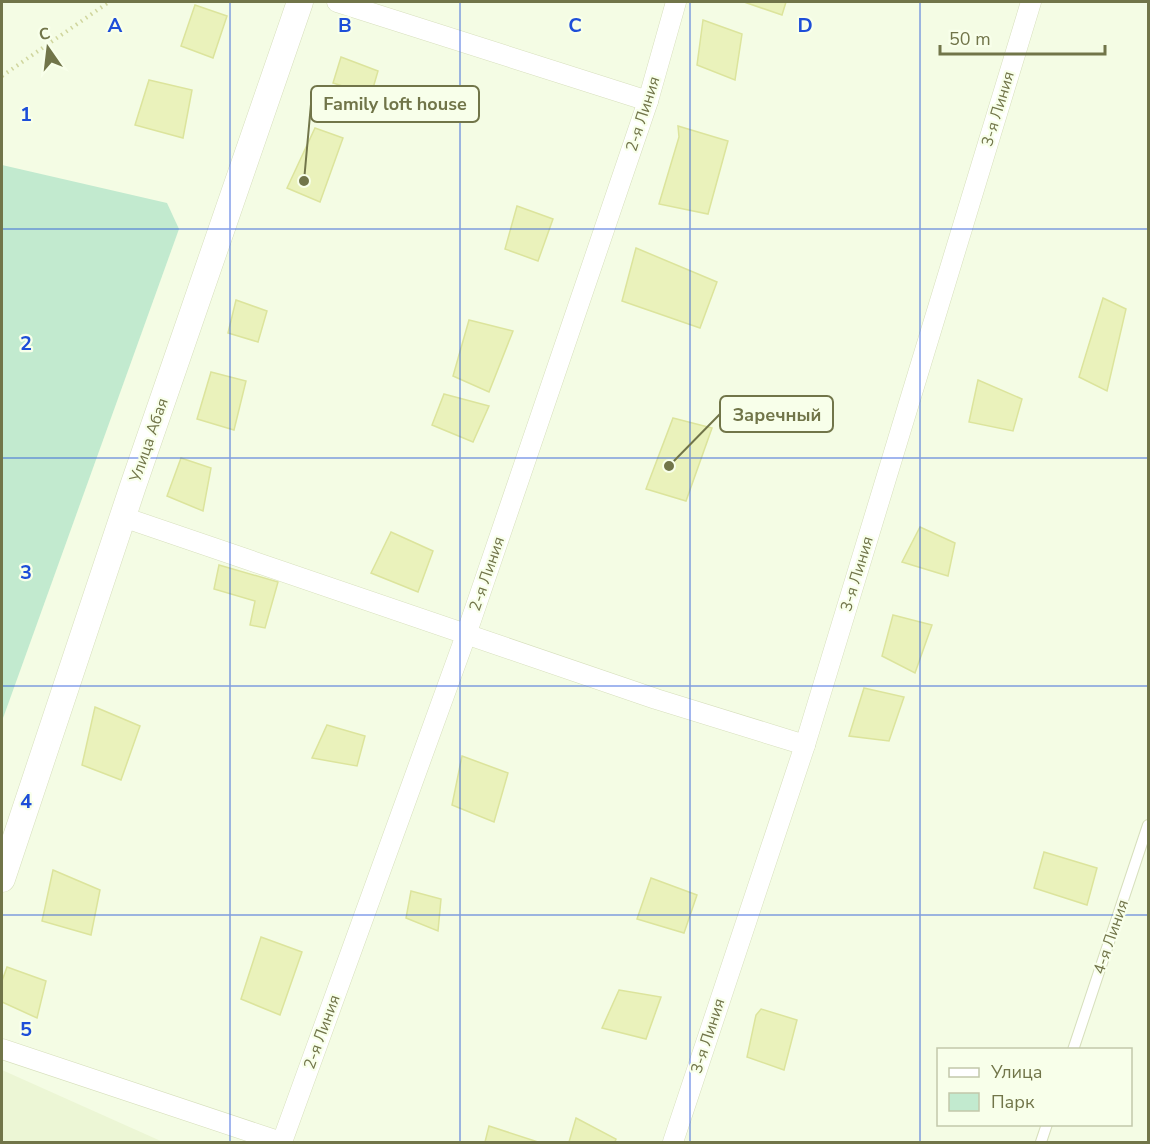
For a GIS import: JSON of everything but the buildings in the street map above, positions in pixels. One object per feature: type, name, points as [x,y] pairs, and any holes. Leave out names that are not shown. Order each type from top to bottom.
[{"type":"street","name":"Улица Абая","points":[[2,879],[300,2]]},
{"type":"street","points":[[337,2],[648,101]]},
{"type":"street","name":"2-я Линия","points":[[282,1143],[466,634],[648,101],[676,2]]},
{"type":"street","name":"3-я Линия","points":[[673,1143],[805,744],[1030,2]]},
{"type":"street","points":[[123,518],[656,699],[805,744]]},
{"type":"street","points":[[2,1049],[282,1143]]},
{"type":"lane","name":"4-я Линия","points":[[1074,1048],[1149,825]]},
{"type":"lane","points":[[1041,1143],[1047,1126]]},
{"type":"path","points":[[2,76],[109,2]]},
{"type":"shaded area","points":[[2,1070],[163,1142],[2,1142]]},
{"type":"green space","points":[[2,165],[167,203],[179,229],[2,721]]},
{"type":"place","name":"Family loft house","points":[[304,181]]},
{"type":"place","name":"Заречный","points":[[669,466]]}]
